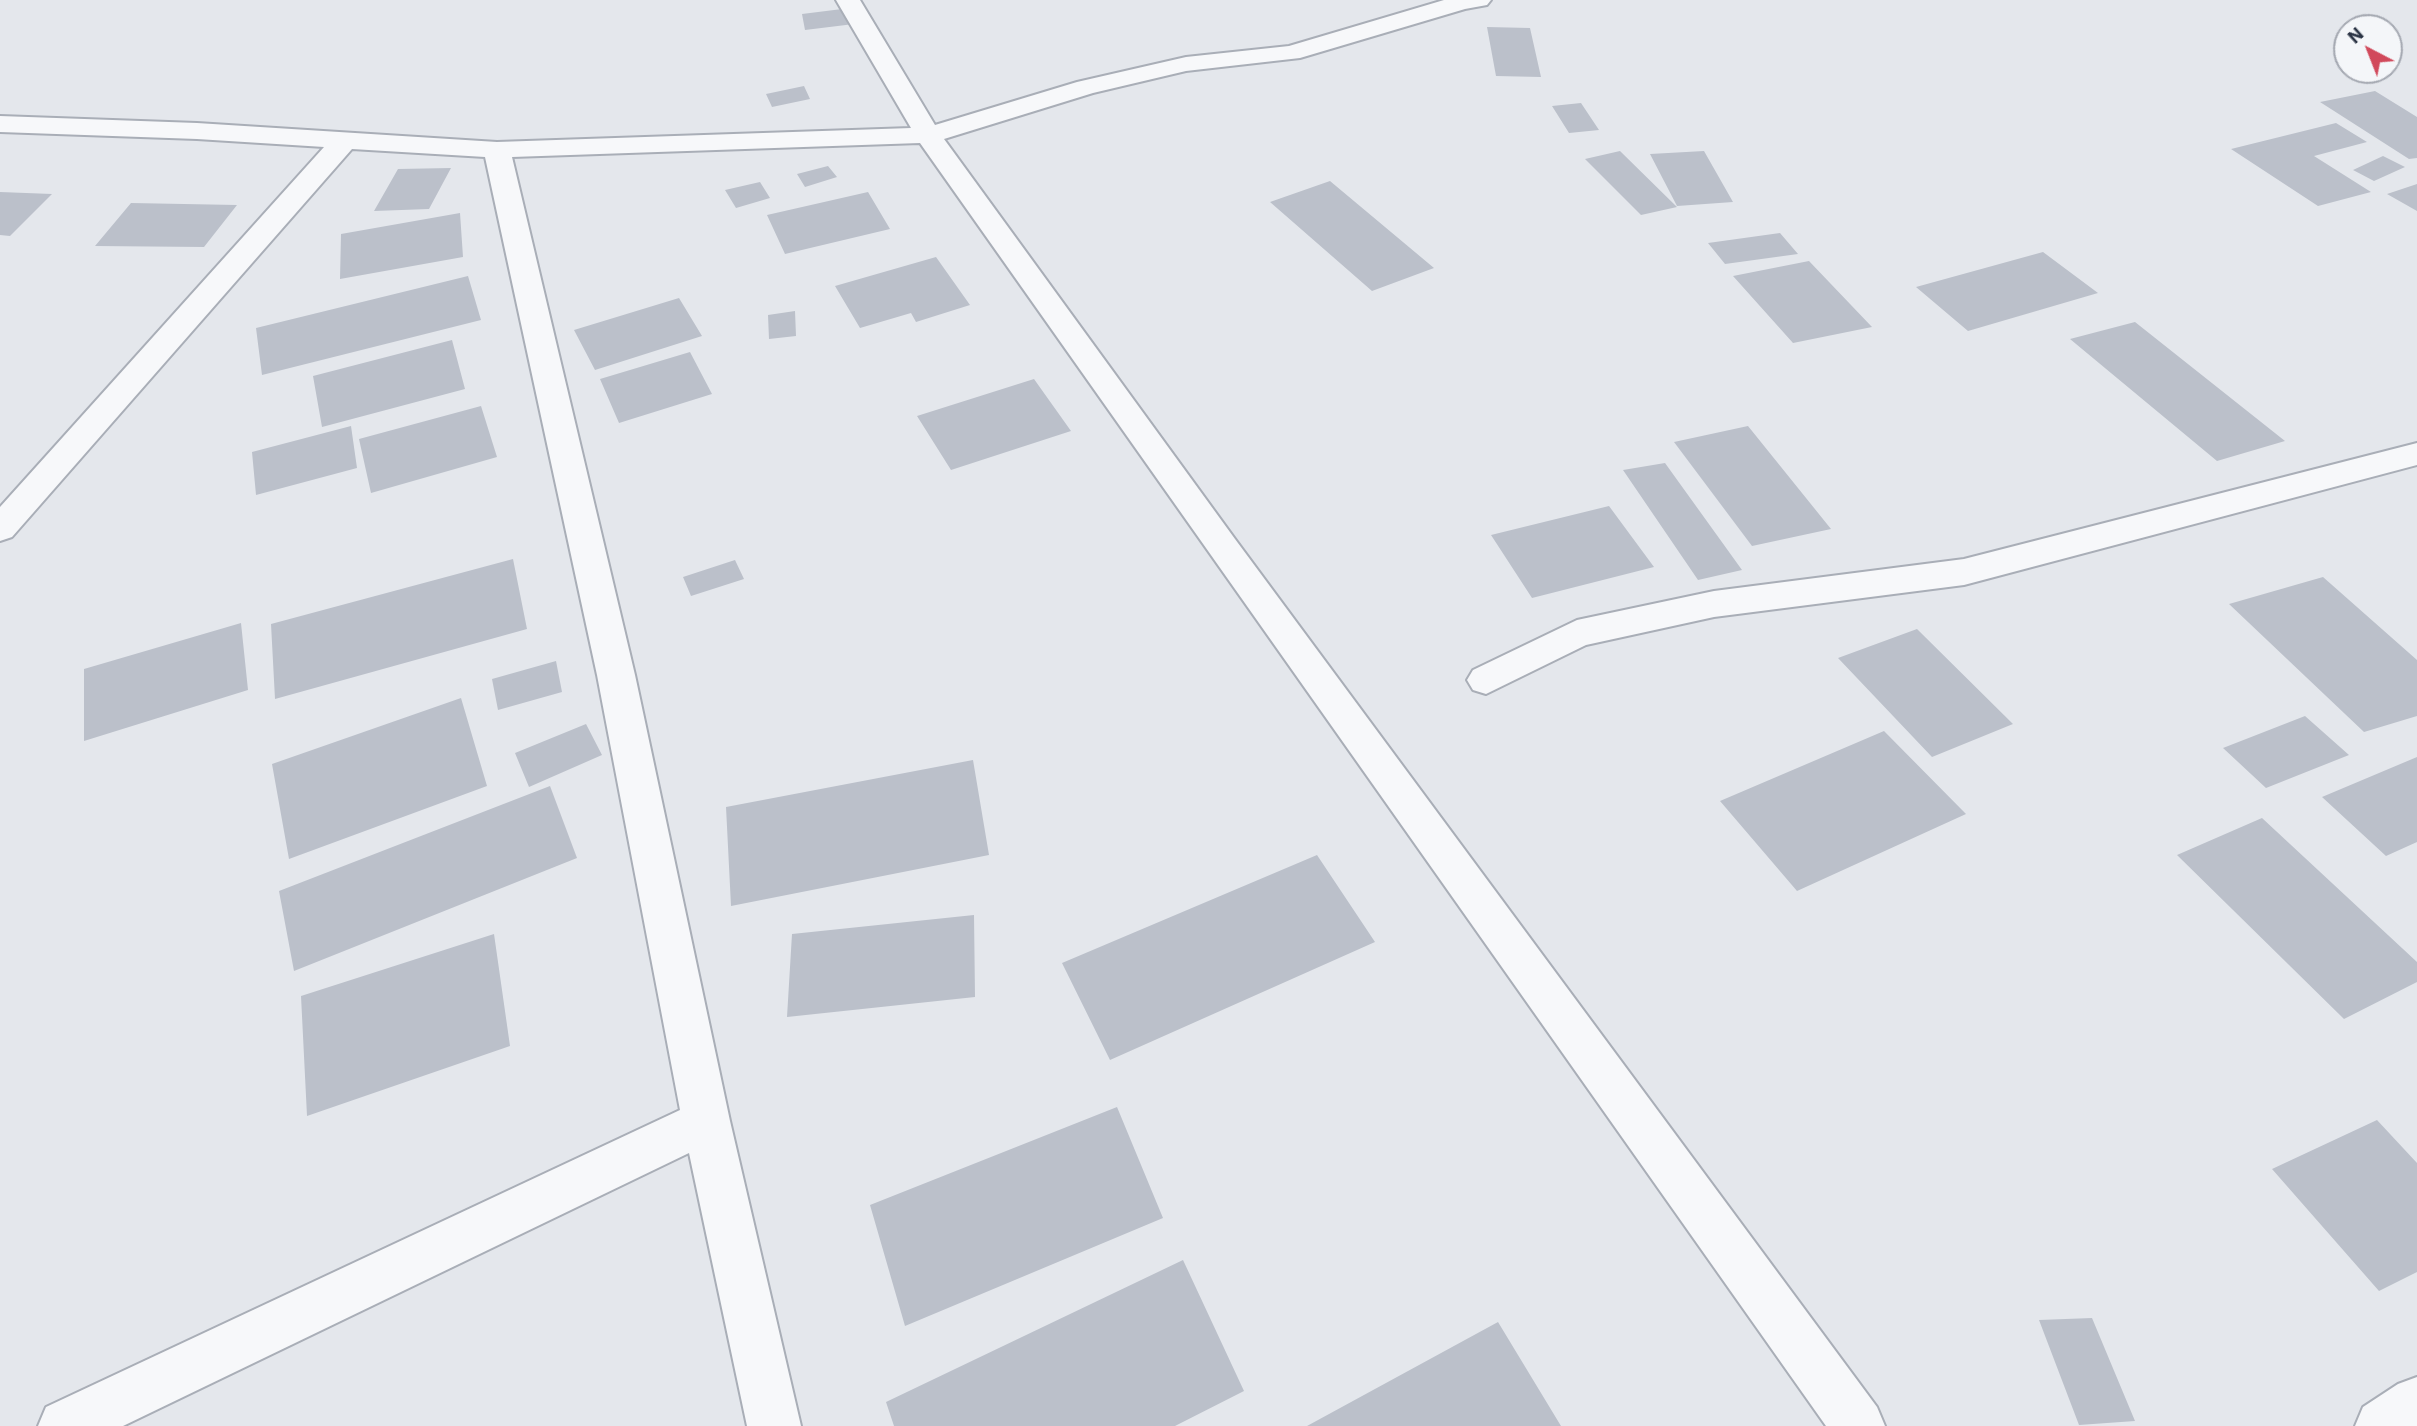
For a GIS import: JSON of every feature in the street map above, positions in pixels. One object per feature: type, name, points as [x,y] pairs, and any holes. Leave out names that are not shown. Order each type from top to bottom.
[{"type":"street","points":[[848,0],[928,135],[1858,1426]]},
{"type":"street","points":[[0,124],[197,131],[497,150],[928,135],[1086,87],[1186,64],[1291,53],[1463,2],[1479,0]]},
{"type":"street","points":[[0,529],[345,140]]},
{"type":"street","points":[[497,150],[615,675],[706,1121],[774,1426]]},
{"type":"street","points":[[1486,680],[1577,634],[1714,604],[1964,572],[2417,454]]},
{"type":"street","points":[[65,1426],[706,1121]]},
{"type":"street","points":[[2382,1426],[2417,1403]]},
{"type":"building","points":[[850,8],[854,24],[805,30],[802,14]]},
{"type":"building","points":[[1487,27],[1530,28],[1541,77],[1496,76]]},
{"type":"building","points":[[804,86],[810,99],[772,107],[766,94]]},
{"type":"building","points":[[2375,91],[2417,117],[2417,158],[2409,159],[2320,102]]},
{"type":"building","points":[[1581,103],[1599,130],[1569,133],[1552,106]]},
{"type":"building","points":[[2336,123],[2367,142],[2314,156],[2371,192],[2318,206],[2231,149]]},
{"type":"building","points":[[1620,151],[1677,207],[1641,215],[1585,159]]},
{"type":"building","points":[[1704,151],[1733,202],[1677,206],[1650,154]]},
{"type":"building","points":[[2383,156],[2405,167],[2374,181],[2353,170]]},
{"type":"building","points":[[828,166],[837,177],[805,187],[797,174]]},
{"type":"building","points":[[451,168],[429,209],[374,211],[398,169]]},
{"type":"building","points":[[1330,181],[1434,268],[1372,291],[1270,202]]},
{"type":"building","points":[[760,182],[770,198],[736,208],[725,190]]},
{"type":"building","points":[[2417,184],[2417,211],[2387,194]]},
{"type":"building","points":[[0,192],[52,194],[10,236],[0,235]]},
{"type":"building","points":[[868,192],[890,229],[785,254],[767,215]]},
{"type":"building","points":[[131,203],[237,205],[204,247],[95,246]]},
{"type":"building","points":[[460,213],[463,257],[340,279],[341,234]]},
{"type":"building","points":[[1780,233],[1798,254],[1725,264],[1708,243]]},
{"type":"building","points":[[2043,252],[2098,293],[1968,331],[1916,287]]},
{"type":"building","points":[[936,257],[970,305],[916,322],[911,313],[860,328],[835,286]]},
{"type":"building","points":[[1809,261],[1872,327],[1793,343],[1733,276]]},
{"type":"building","points":[[468,276],[481,320],[262,375],[256,328]]},
{"type":"building","points":[[679,298],[702,336],[595,370],[574,330]]},
{"type":"building","points":[[795,311],[796,336],[769,339],[768,315]]},
{"type":"building","points":[[2135,322],[2285,441],[2217,461],[2070,339]]},
{"type":"building","points":[[452,340],[465,389],[322,427],[313,376]]},
{"type":"building","points":[[690,352],[712,394],[619,423],[600,379]]},
{"type":"building","points":[[1034,379],[1071,431],[951,470],[917,416]]},
{"type":"building","points":[[481,406],[497,457],[371,493],[359,439]]},
{"type":"building","points":[[351,426],[357,468],[256,495],[252,452]]},
{"type":"building","points":[[1748,426],[1831,529],[1752,546],[1674,442]]},
{"type":"building","points":[[1665,463],[1742,570],[1698,580],[1623,470]]},
{"type":"building","points":[[1609,506],[1654,567],[1532,598],[1491,535]]},
{"type":"building","points":[[513,559],[527,629],[275,699],[271,624]]},
{"type":"building","points":[[735,560],[744,579],[691,596],[683,577]]},
{"type":"building","points":[[2323,577],[2417,660],[2417,716],[2364,732],[2229,604]]},
{"type":"building","points":[[241,623],[248,690],[84,741],[84,669]]},
{"type":"building","points":[[1917,629],[2013,724],[1932,757],[1838,658]]},
{"type":"building","points":[[556,661],[562,692],[498,710],[492,679]]},
{"type":"building","points":[[461,698],[487,786],[289,859],[272,764]]},
{"type":"building","points":[[2305,716],[2349,755],[2266,788],[2223,748]]},
{"type":"building","points":[[586,724],[602,755],[529,787],[515,753]]},
{"type":"building","points":[[1884,731],[1966,814],[1797,891],[1720,801]]},
{"type":"building","points":[[2417,757],[2417,842],[2386,856],[2322,797]]},
{"type":"building","points":[[973,760],[989,855],[731,906],[726,807]]},
{"type":"building","points":[[550,786],[577,858],[294,971],[279,891]]},
{"type":"building","points":[[2262,818],[2417,962],[2417,982],[2344,1019],[2177,855]]},
{"type":"building","points":[[1317,855],[1375,942],[1110,1060],[1062,963]]},
{"type":"building","points":[[974,915],[975,997],[787,1017],[792,934]]},
{"type":"building","points":[[494,934],[510,1046],[307,1116],[301,996]]},
{"type":"building","points":[[1117,1107],[1163,1218],[905,1326],[870,1205]]},
{"type":"building","points":[[2377,1120],[2417,1163],[2417,1272],[2379,1291],[2272,1169]]},
{"type":"building","points":[[1183,1260],[1244,1391],[1175,1426],[894,1426],[886,1402]]},
{"type":"building","points":[[2092,1318],[2135,1421],[2079,1425],[2039,1320]]},
{"type":"building","points":[[1498,1322],[1561,1426],[1307,1426]]}]
